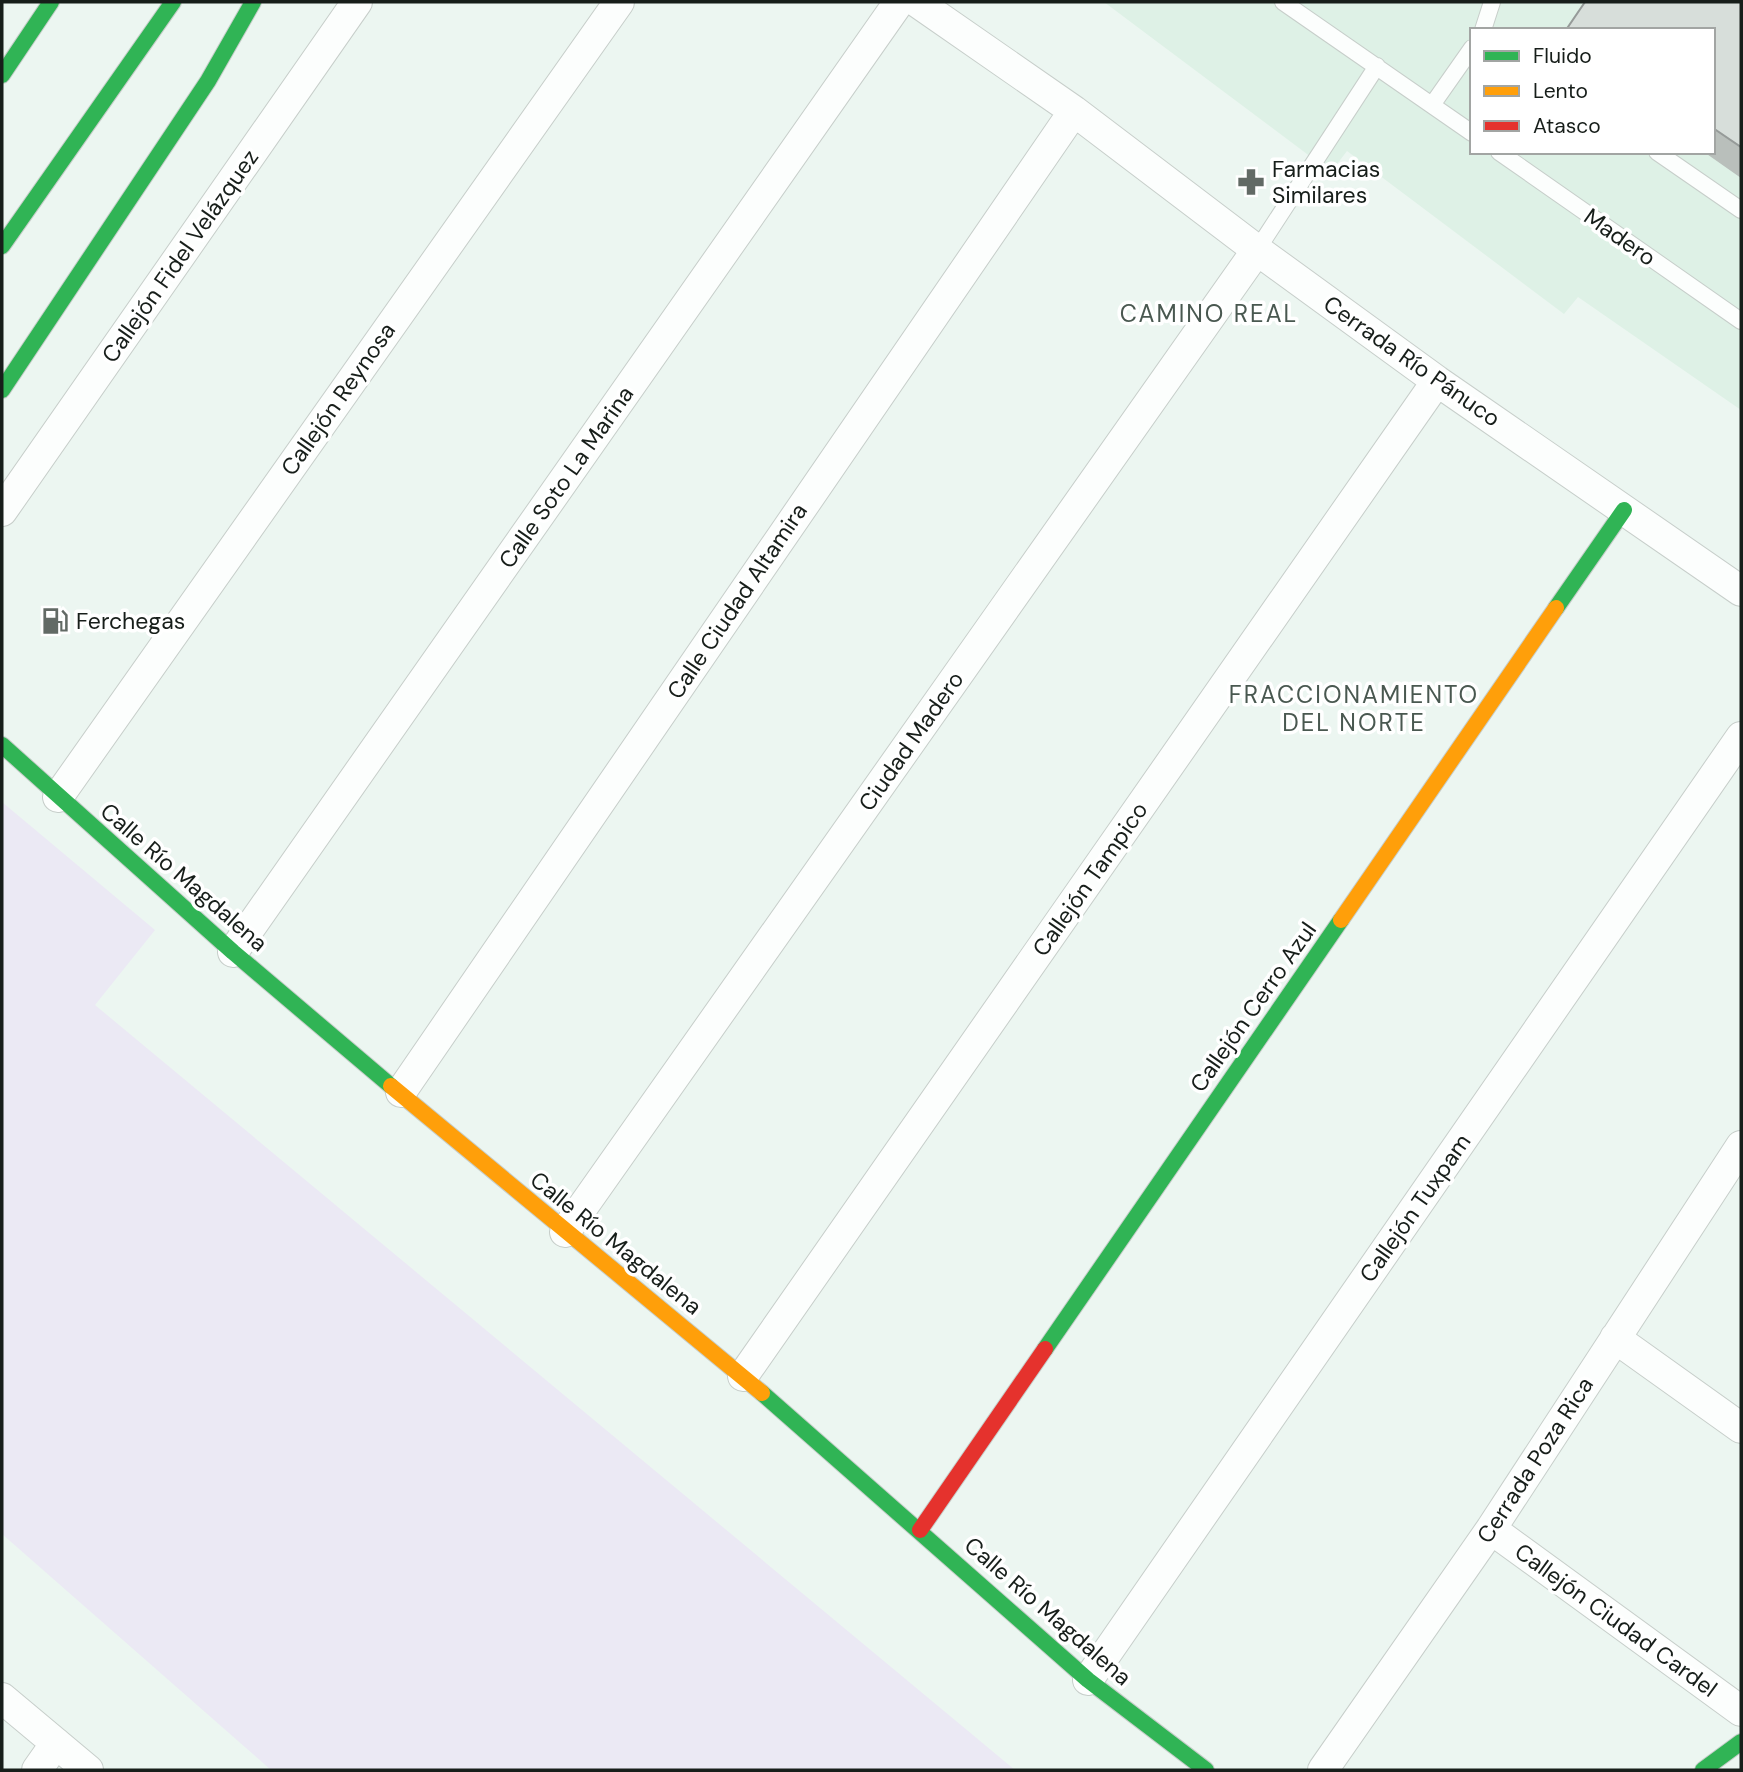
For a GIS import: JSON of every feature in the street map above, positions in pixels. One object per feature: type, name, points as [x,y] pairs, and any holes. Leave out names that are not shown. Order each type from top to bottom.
[{"type":"main road","points":[[10,34],[43,2]]},
{"type":"main road","points":[[2,75],[51,2]]},
{"type":"main road","points":[[2,247],[173,2]]},
{"type":"main road","points":[[2,390],[208,80],[253,2]]},
{"type":"main road","name":"Callejón Cerro Azul","points":[[920,1530],[1624,510]]},
{"type":"main road","name":"Calle Río Magdalena","points":[[2,745],[233,952],[565,1232],[743,1376],[1088,1680],[1206,1770]]},
{"type":"main road","points":[[1703,1770],[1741,1742]]},
{"type":"street","name":"Callejón Fidel Velázquez","points":[[2,510],[357,2]]},
{"type":"street","name":"Callejón Reynosa","points":[[58,797],[619,2]]},
{"type":"street","name":"Calle Soto La Marina","points":[[233,952],[899,2]]},
{"type":"street","name":"Cerrada Río Pánuco","points":[[917,2],[1074,111],[1256,250],[1437,381],[1741,592]]},
{"type":"street","name":"Calle Ciudad Altamira","points":[[401,1092],[1074,111]]},
{"type":"street","name":"Ciudad Madero","points":[[565,1232],[1256,250]]},
{"type":"street","name":"Callejón Tampico","points":[[743,1376],[1437,381]]},
{"type":"street","name":"Callejón Tuxpam","points":[[1088,1680],[1741,737]]},
{"type":"street","name":"Cerrada Poza Rica","points":[[1323,1770],[1491,1529],[1740,1149]]},
{"type":"street","points":[[1615,1338],[1741,1428]]},
{"type":"street","name":"Callejón Ciudad Cardel","points":[[1491,1529],[1741,1711]]},
{"type":"street","points":[[2,1698],[88,1770]]},
{"type":"street","points":[[37,1770],[56,1744]]},
{"type":"lane","points":[[1283,2],[1470,132]]},
{"type":"lane","points":[[1484,28],[1492,2]]},
{"type":"lane","points":[[1432,105],[1470,51]]},
{"type":"lane","points":[[1256,250],[1377,66]]},
{"type":"lane","name":"Madero","points":[[1502,154],[1741,321]]},
{"type":"lane","points":[[1660,154],[1741,210]]},
{"type":"shaded area","points":[[1104,2],[1741,2],[1741,410],[1578,297],[1564,314],[1347,151],[1331,172]]},
{"type":"shaded area","points":[[2,802],[155,930],[95,1005],[1015,1770],[271,1770],[2,1534]]},
{"type":"building","points":[[1585,2],[1741,2],[1741,147],[1715,129],[1715,28],[1568,27]]},
{"type":"traffic: fast","points":[[2,75],[51,2]]},
{"type":"traffic: fast","points":[[2,246],[173,2]]},
{"type":"traffic: fast","points":[[2,390],[208,81],[253,2]]},
{"type":"traffic: fast","points":[[1556,608],[1624,510]]},
{"type":"traffic: fast","points":[[2,745],[233,952],[391,1086]]},
{"type":"traffic: fast","points":[[1045,1349],[1341,920]]},
{"type":"traffic: fast","points":[[762,1393],[1088,1680],[1206,1770]]},
{"type":"traffic: fast","points":[[1703,1770],[1741,1742]]},
{"type":"traffic: slow","points":[[1341,920],[1556,608]]},
{"type":"traffic: slow","points":[[391,1086],[762,1393]]},
{"type":"traffic: jam","points":[[920,1530],[1045,1349]]},
{"type":"place","name":"Farmacias Similares","points":[[1251,182]]},
{"type":"place","name":"Ferchegas","points":[[55,621]]},
{"type":"district","name":"CAMINO REAL","points":[[1209,313]]},
{"type":"district","name":"FRACCIONAMIENTO DEL NORTE","points":[[1354,708]]}]
